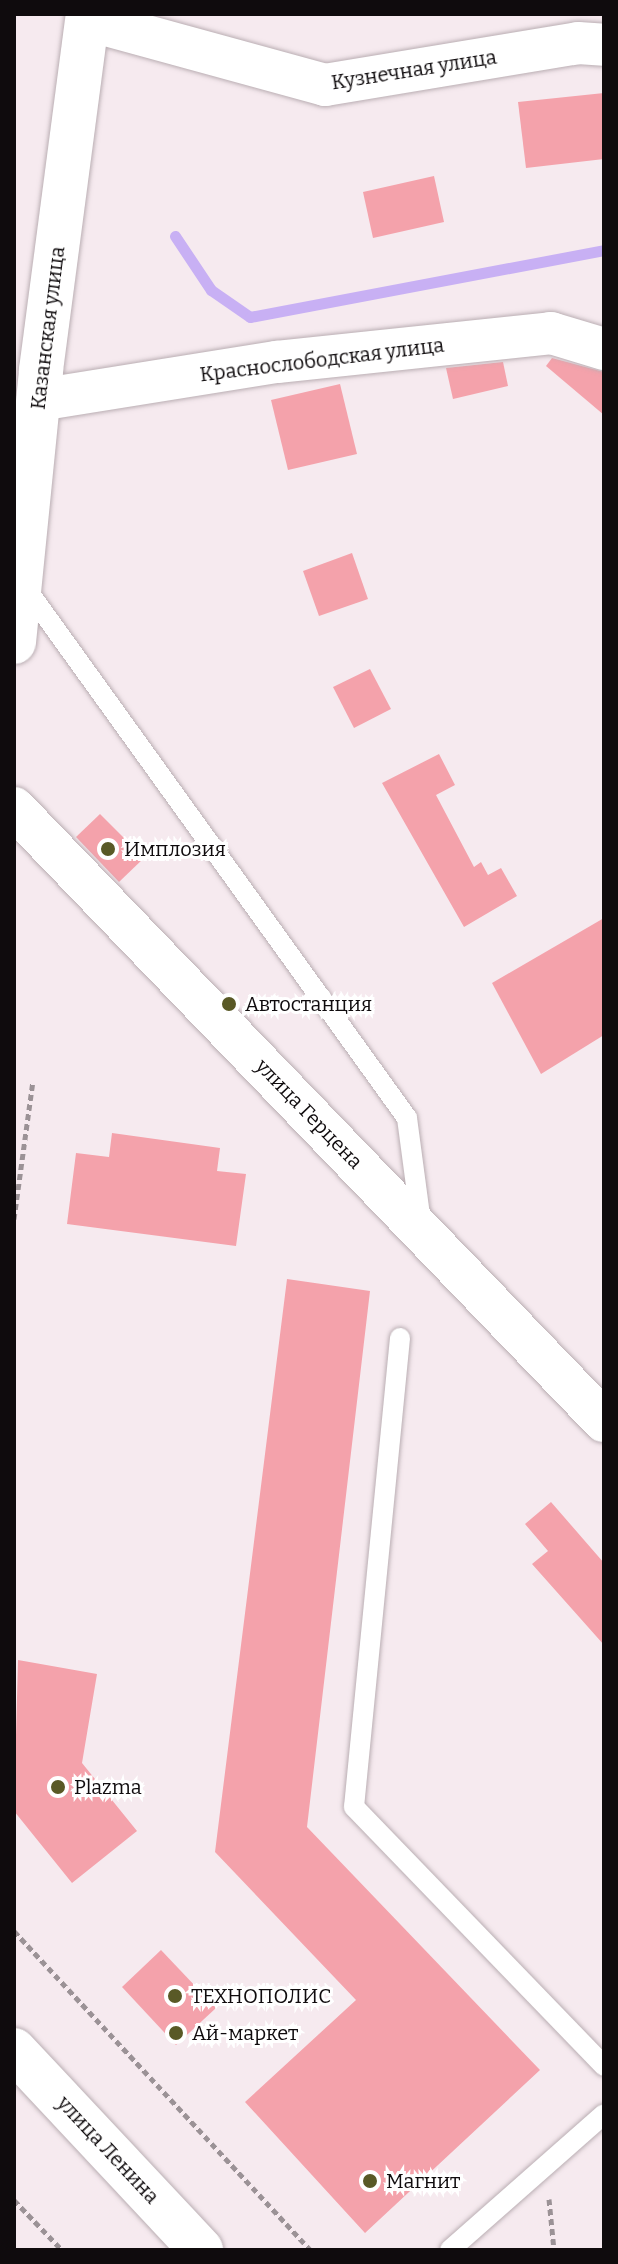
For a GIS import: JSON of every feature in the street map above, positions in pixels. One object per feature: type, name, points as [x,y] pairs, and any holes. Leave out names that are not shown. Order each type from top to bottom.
[{"type":"street","name":"Кузнечная улица","points":[[88,17],[325,85],[587,34]]},
{"type":"street","name":"Казанская улица","points":[[14,642],[20,560],[88,17]]},
{"type":"street","name":"Краснослободская улица","points":[[39,400],[277,362],[551,333],[604,349]]},
{"type":"street","name":"улица Герцена","points":[[14,808],[604,1421]]},
{"type":"street","name":"улица Ленина","points":[[14,2050],[201,2250]]},
{"type":"lane","points":[[20,560],[407,1118],[422,1231]]},
{"type":"lane","points":[[400,1338],[354,1807],[604,2066]]},
{"type":"lane","points":[[450,2250],[604,2114]]},
{"type":"path","points":[[14,1219],[33,1081]]},
{"type":"path","points":[[14,1931],[310,2250]]},
{"type":"path","points":[[545,2166],[554,2250]]},
{"type":"path","points":[[14,2200],[62,2250]]},
{"type":"building","points":[[604,93],[604,159],[526,168],[518,102]]},
{"type":"building","points":[[434,176],[444,222],[373,238],[363,192]]},
{"type":"building","points":[[552,358],[604,372],[604,415],[546,366]]},
{"type":"building","points":[[503,362],[508,386],[453,399],[446,368]]},
{"type":"building","points":[[340,384],[357,454],[288,470],[271,400]]},
{"type":"building","points":[[352,553],[368,599],[319,616],[303,571]]},
{"type":"building","points":[[370,669],[391,709],[354,728],[333,687]]},
{"type":"building","points":[[439,754],[455,785],[436,795],[474,867],[481,862],[488,875],[501,868],[517,896],[464,927],[382,783]]},
{"type":"building","name":"Имплозия","points":[[100,814],[144,858],[119,882],[76,837]]},
{"type":"building","points":[[604,918],[604,1035],[541,1074],[492,983]]},
{"type":"building","points":[[112,1133],[220,1148],[217,1171],[246,1174],[236,1246],[67,1224],[76,1153],[109,1157]]},
{"type":"building","points":[[287,1279],[370,1291],[307,1827],[540,2070],[365,2233],[245,2102],[356,2000],[215,1852]]},
{"type":"building","points":[[551,1502],[604,1563],[604,1645],[532,1564],[548,1551],[525,1524]]},
{"type":"building","name":"Plazma","points":[[18,1660],[97,1674],[82,1763],[137,1831],[72,1883],[14,1811]]},
{"type":"building","points":[[161,1950],[216,2008],[176,2045],[122,1987]]},
{"type":"waterway","points":[[175,236],[211,290],[250,317],[604,250]]},
{"type":"place","name":"Имплозия","points":[[108,849]]},
{"type":"place","name":"Автостанция","points":[[229,1004]]},
{"type":"place","name":"Plazma","points":[[58,1787]]},
{"type":"place","name":"ТЕХНОПОЛИС","points":[[175,1996]]},
{"type":"place","name":"Ай-маркет","points":[[176,2033]]},
{"type":"place","name":"Магнит","points":[[370,2181]]}]
